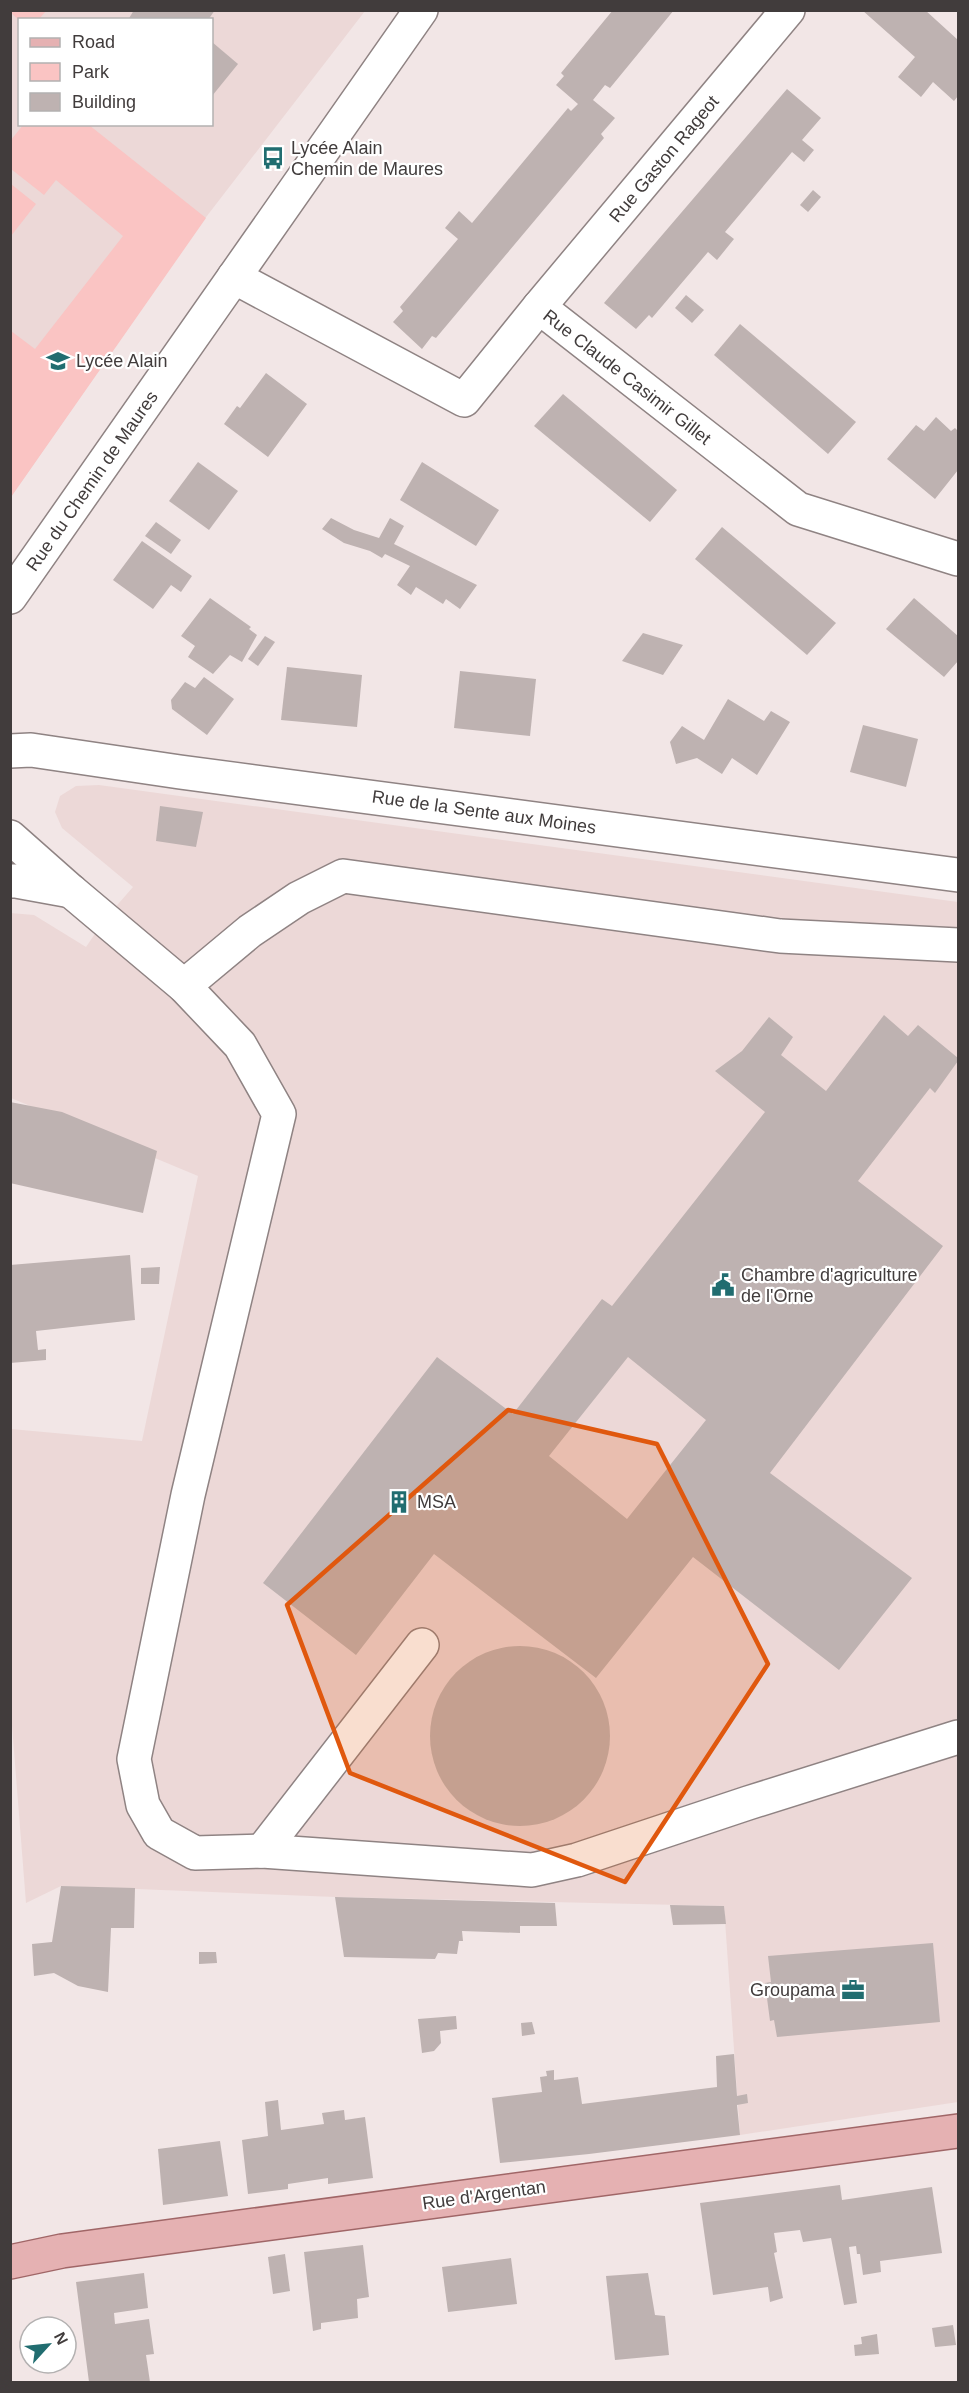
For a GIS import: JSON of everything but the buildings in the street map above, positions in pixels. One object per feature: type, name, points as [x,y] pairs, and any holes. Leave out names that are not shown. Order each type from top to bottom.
[{"type":"main road","name":"Rue d'Argentan","points":[[10,2262],[62,2251],[958,2131]]},
{"type":"street","name":"Rue du Chemin de Maures","points":[[10,597],[420,10]]},
{"type":"street","name":"Rue Gaston Rageot","points":[[539,307],[788,10]]},
{"type":"street","name":"Rue Claude Casimir Gillet","points":[[234,277],[464,400],[539,307],[798,509],[958,559]]},
{"type":"street","name":"Rue de la Sente aux Moines","points":[[10,752],[31,750],[180,772],[958,875]]},
{"type":"street","points":[[10,837],[184,986],[240,1045],[279,1114],[188,1495],[134,1759],[143,1805],[159,1833],[195,1853],[261,1851],[532,1870],[577,1860],[958,1737]]},
{"type":"street","points":[[184,986],[250,931],[298,898],[343,876],[780,936],[958,945]]},
{"type":"street","points":[[10,881],[16,880],[71,891]]},
{"type":"street","points":[[261,1851],[422,1645]]},
{"type":"highlighted area","points":[[508,1410],[657,1444],[768,1664],[625,1882],[350,1773],[287,1605]]},
{"type":"shaded area","name":"Lycée Alain","points":[[11,11],[365,11],[200,225],[11,497]]},
{"type":"shaded area","points":[[99,785],[958,902],[958,2102],[740,2135],[724,1906],[335,1897],[61,1886],[26,1903],[10,1700],[11,1429],[142,1441],[198,1176],[11,1098],[10,913],[34,915],[86,947],[105,919],[133,887],[62,828],[55,812],[60,796],[76,786]]},
{"type":"green space","points":[[11,10],[46,10],[40,18],[18,19],[11,13]]},
{"type":"green space","points":[[22,126],[90,126],[206,218],[11,497],[11,331],[35,349],[123,236],[56,180],[44,195],[11,169],[11,140]]},
{"type":"green space","points":[[11,184],[36,204],[11,236]]},
{"type":"place","name":"Lycée Alain Chemin de Maures","points":[[273,158]]},
{"type":"place","name":"Lycée Alain","points":[[58,361]]},
{"type":"place","name":"Chambre d'agriculture de l'Orne","points":[[723,1285]]},
{"type":"place","name":"MSA","points":[[399,1502]]},
{"type":"place","name":"Groupama","points":[[853,1990]]}]
